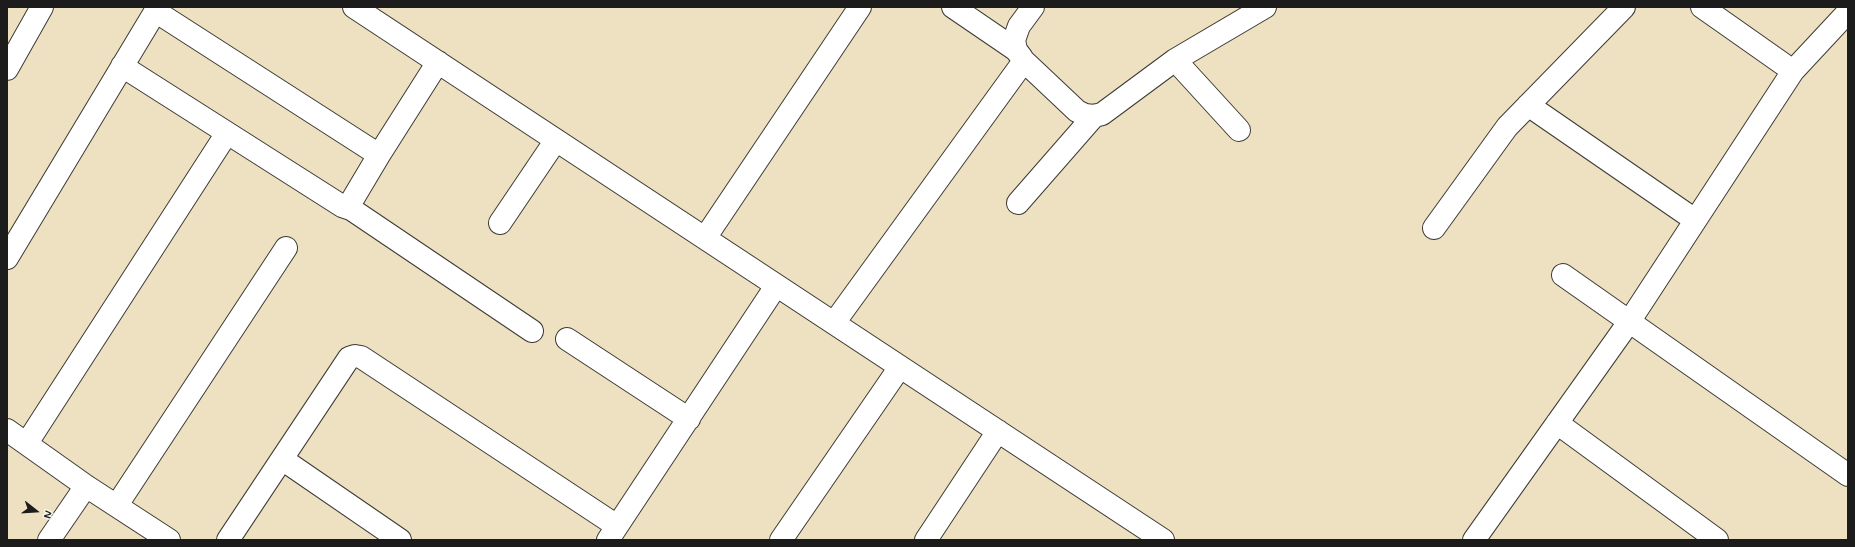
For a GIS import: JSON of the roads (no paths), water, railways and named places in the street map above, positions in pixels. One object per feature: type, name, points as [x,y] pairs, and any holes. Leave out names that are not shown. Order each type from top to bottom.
[{"type":"street","points":[[7,69],[42,7]]},
{"type":"street","points":[[354,7],[1163,540]]},
{"type":"street","points":[[705,238],[860,7]]},
{"type":"street","points":[[953,7],[1020,55],[1077,111],[1085,115],[1094,116],[1102,114],[1174,60],[1264,7]]},
{"type":"street","points":[[1020,55],[1014,40],[1019,26],[1033,7]]},
{"type":"street","points":[[1434,228],[1507,126],[1624,7]]},
{"type":"street","points":[[1702,7],[1793,71]]},
{"type":"street","points":[[9,251],[156,9],[379,154]]},
{"type":"street","points":[[1474,540],[1629,322],[1793,71],[1848,12]]},
{"type":"street","points":[[834,323],[1020,55]]},
{"type":"street","points":[[1174,60],[1239,130]]},
{"type":"street","points":[[351,209],[351,202],[379,154],[438,62]]},
{"type":"street","points":[[122,66],[342,206],[351,209],[532,331]]},
{"type":"street","points":[[1528,105],[1695,220]]},
{"type":"street","points":[[1018,203],[1094,116]]},
{"type":"street","points":[[27,442],[227,133]]},
{"type":"street","points":[[500,224],[556,140]]},
{"type":"street","points":[[117,505],[286,248]]},
{"type":"street","points":[[1563,276],[1848,476]]},
{"type":"street","points":[[228,540],[349,358],[355,356],[362,357],[613,533],[776,286]]},
{"type":"street","points":[[567,338],[688,419]]},
{"type":"street","points":[[781,540],[900,367]]},
{"type":"street","points":[[1557,423],[1718,540]]},
{"type":"street","points":[[7,430],[27,442],[86,486],[169,540]]},
{"type":"street","points":[[926,540],[998,432]]},
{"type":"street","points":[[282,459],[400,540]]},
{"type":"street","points":[[49,540],[86,486]]}]
